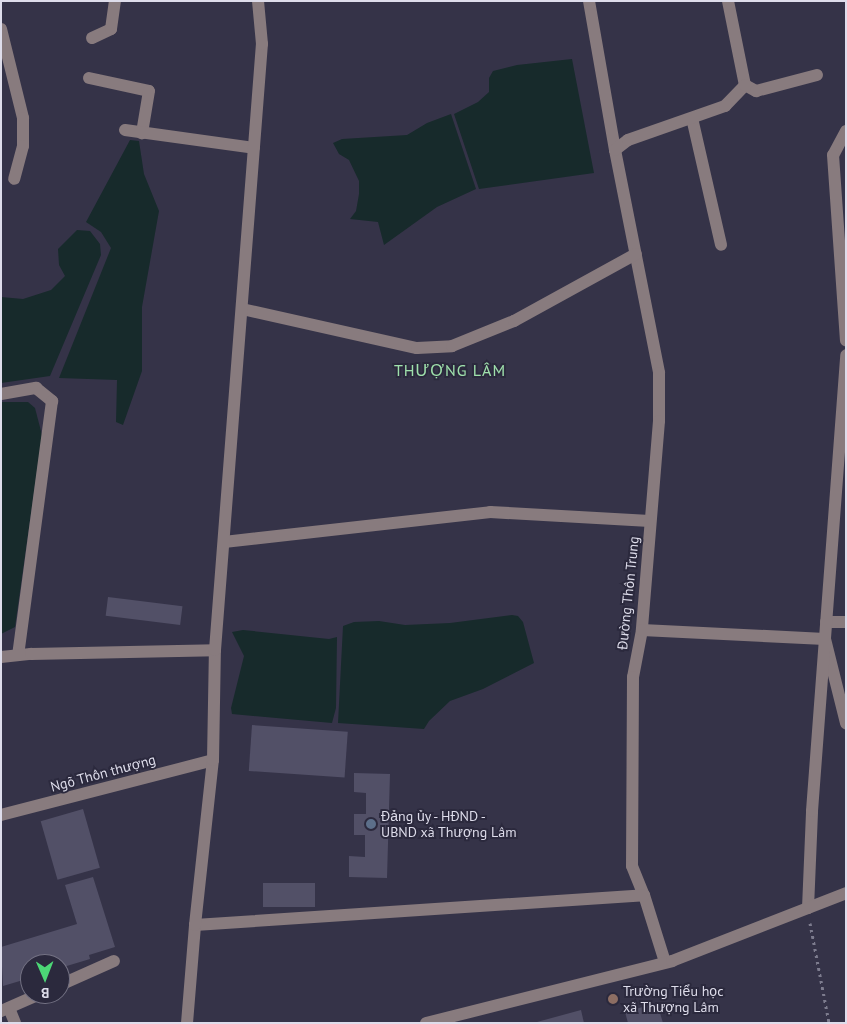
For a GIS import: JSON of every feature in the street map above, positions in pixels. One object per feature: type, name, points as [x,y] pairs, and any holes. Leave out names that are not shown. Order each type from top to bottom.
[{"type":"street","points":[[92,38],[111,29],[115,1]]},
{"type":"street","points":[[187,1023],[195,925],[213,760],[216,650],[262,44],[258,1]]},
{"type":"street","name":"Đường Thôn Trung","points":[[589,1],[615,150],[659,373],[659,421],[642,630],[633,676],[632,866],[644,895],[665,962]]},
{"type":"street","points":[[728,1],[745,85],[756,91],[817,74]]},
{"type":"street","points":[[2,32],[23,118],[23,146],[14,179]]},
{"type":"street","points":[[89,78],[149,91],[142,132]]},
{"type":"street","points":[[615,150],[628,140],[725,106],[745,85]]},
{"type":"street","points":[[692,118],[721,245]]},
{"type":"street","points":[[125,130],[254,148]]},
{"type":"street","points":[[846,131],[834,155],[846,341]]},
{"type":"street","points":[[242,309],[417,348],[452,346],[514,321],[636,254]]},
{"type":"street","points":[[808,908],[826,622],[846,355]]},
{"type":"street","points":[[1,394],[36,388],[52,401],[18,655]]},
{"type":"street","points":[[224,542],[490,512],[650,521]]},
{"type":"street","points":[[826,622],[846,622]]},
{"type":"street","points":[[642,630],[825,639]]},
{"type":"street","points":[[825,639],[846,723]]},
{"type":"street","points":[[1,657],[216,650]]},
{"type":"street","name":"Ngõ Thôn thượng","points":[[1,815],[213,760]]},
{"type":"street","points":[[426,1023],[665,962],[846,893]]},
{"type":"street","points":[[195,925],[644,895]]},
{"type":"street","points":[[70,981],[114,961]]},
{"type":"street","points":[[15,1023],[5,1009],[20,1003]]},
{"type":"path","points":[[808,908],[829,1023]]},
{"type":"shaded area","points":[[572,59],[594,173],[479,189],[454,114],[478,102],[489,92],[489,78],[493,71],[517,65]]},
{"type":"shaded area","points":[[451,114],[476,189],[437,207],[384,245],[378,222],[350,219],[356,211],[359,181],[349,160],[339,154],[333,143],[342,139],[407,135],[427,123]]},
{"type":"shaded area","points":[[130,140],[139,141],[144,174],[159,211],[142,307],[142,371],[123,425],[116,422],[117,380],[59,378],[111,248],[101,232],[86,222]]},
{"type":"shaded area","points":[[77,230],[90,231],[100,244],[101,255],[50,376],[1,383],[1,297],[23,299],[51,290],[65,276],[59,265],[58,249]]},
{"type":"shaded area","points":[[1,402],[28,402],[35,408],[42,435],[15,627],[1,634]]},
{"type":"shaded area","points":[[512,615],[518,616],[523,622],[534,663],[483,689],[450,701],[429,721],[424,729],[338,723],[343,626],[354,622],[379,621],[405,625],[450,623]]},
{"type":"shaded area","points":[[243,630],[329,639],[337,637],[336,708],[332,723],[232,714],[231,708],[244,656],[232,632]]},
{"type":"building","points":[[108,597],[182,606],[180,625],[106,616]]},
{"type":"building","points":[[252,725],[348,732],[345,778],[249,771]]},
{"type":"building","name":"Đảng ủy - HĐND - UBND xã Thượng Lâm","points":[[354,773],[390,774],[387,878],[349,877],[349,856],[365,857],[365,835],[354,835],[354,814],[366,814],[366,793],[354,792]]},
{"type":"building","points":[[83,809],[100,868],[58,880],[41,821]]},
{"type":"building","points":[[93,877],[115,947],[89,955],[90,959],[70,965],[70,954],[20,954],[20,981],[3,986],[1,947],[77,924],[65,885]]},
{"type":"building","points":[[263,883],[315,883],[315,907],[263,907]]},
{"type":"building","points":[[657,1003],[663,1023],[628,1023],[625,1012]]},
{"type":"building","points":[[581,1010],[584,1023],[537,1022]]},
{"type":"place","name":"Đảng ủy - HĐND - UBND xã Thượng Lâm","points":[[371,824]]},
{"type":"place","name":"Trường Tiểu học xã Thượng Lâm","points":[[613,999]]},
{"type":"district","name":"THƯỢNG LÂM","points":[[450,370]]}]
